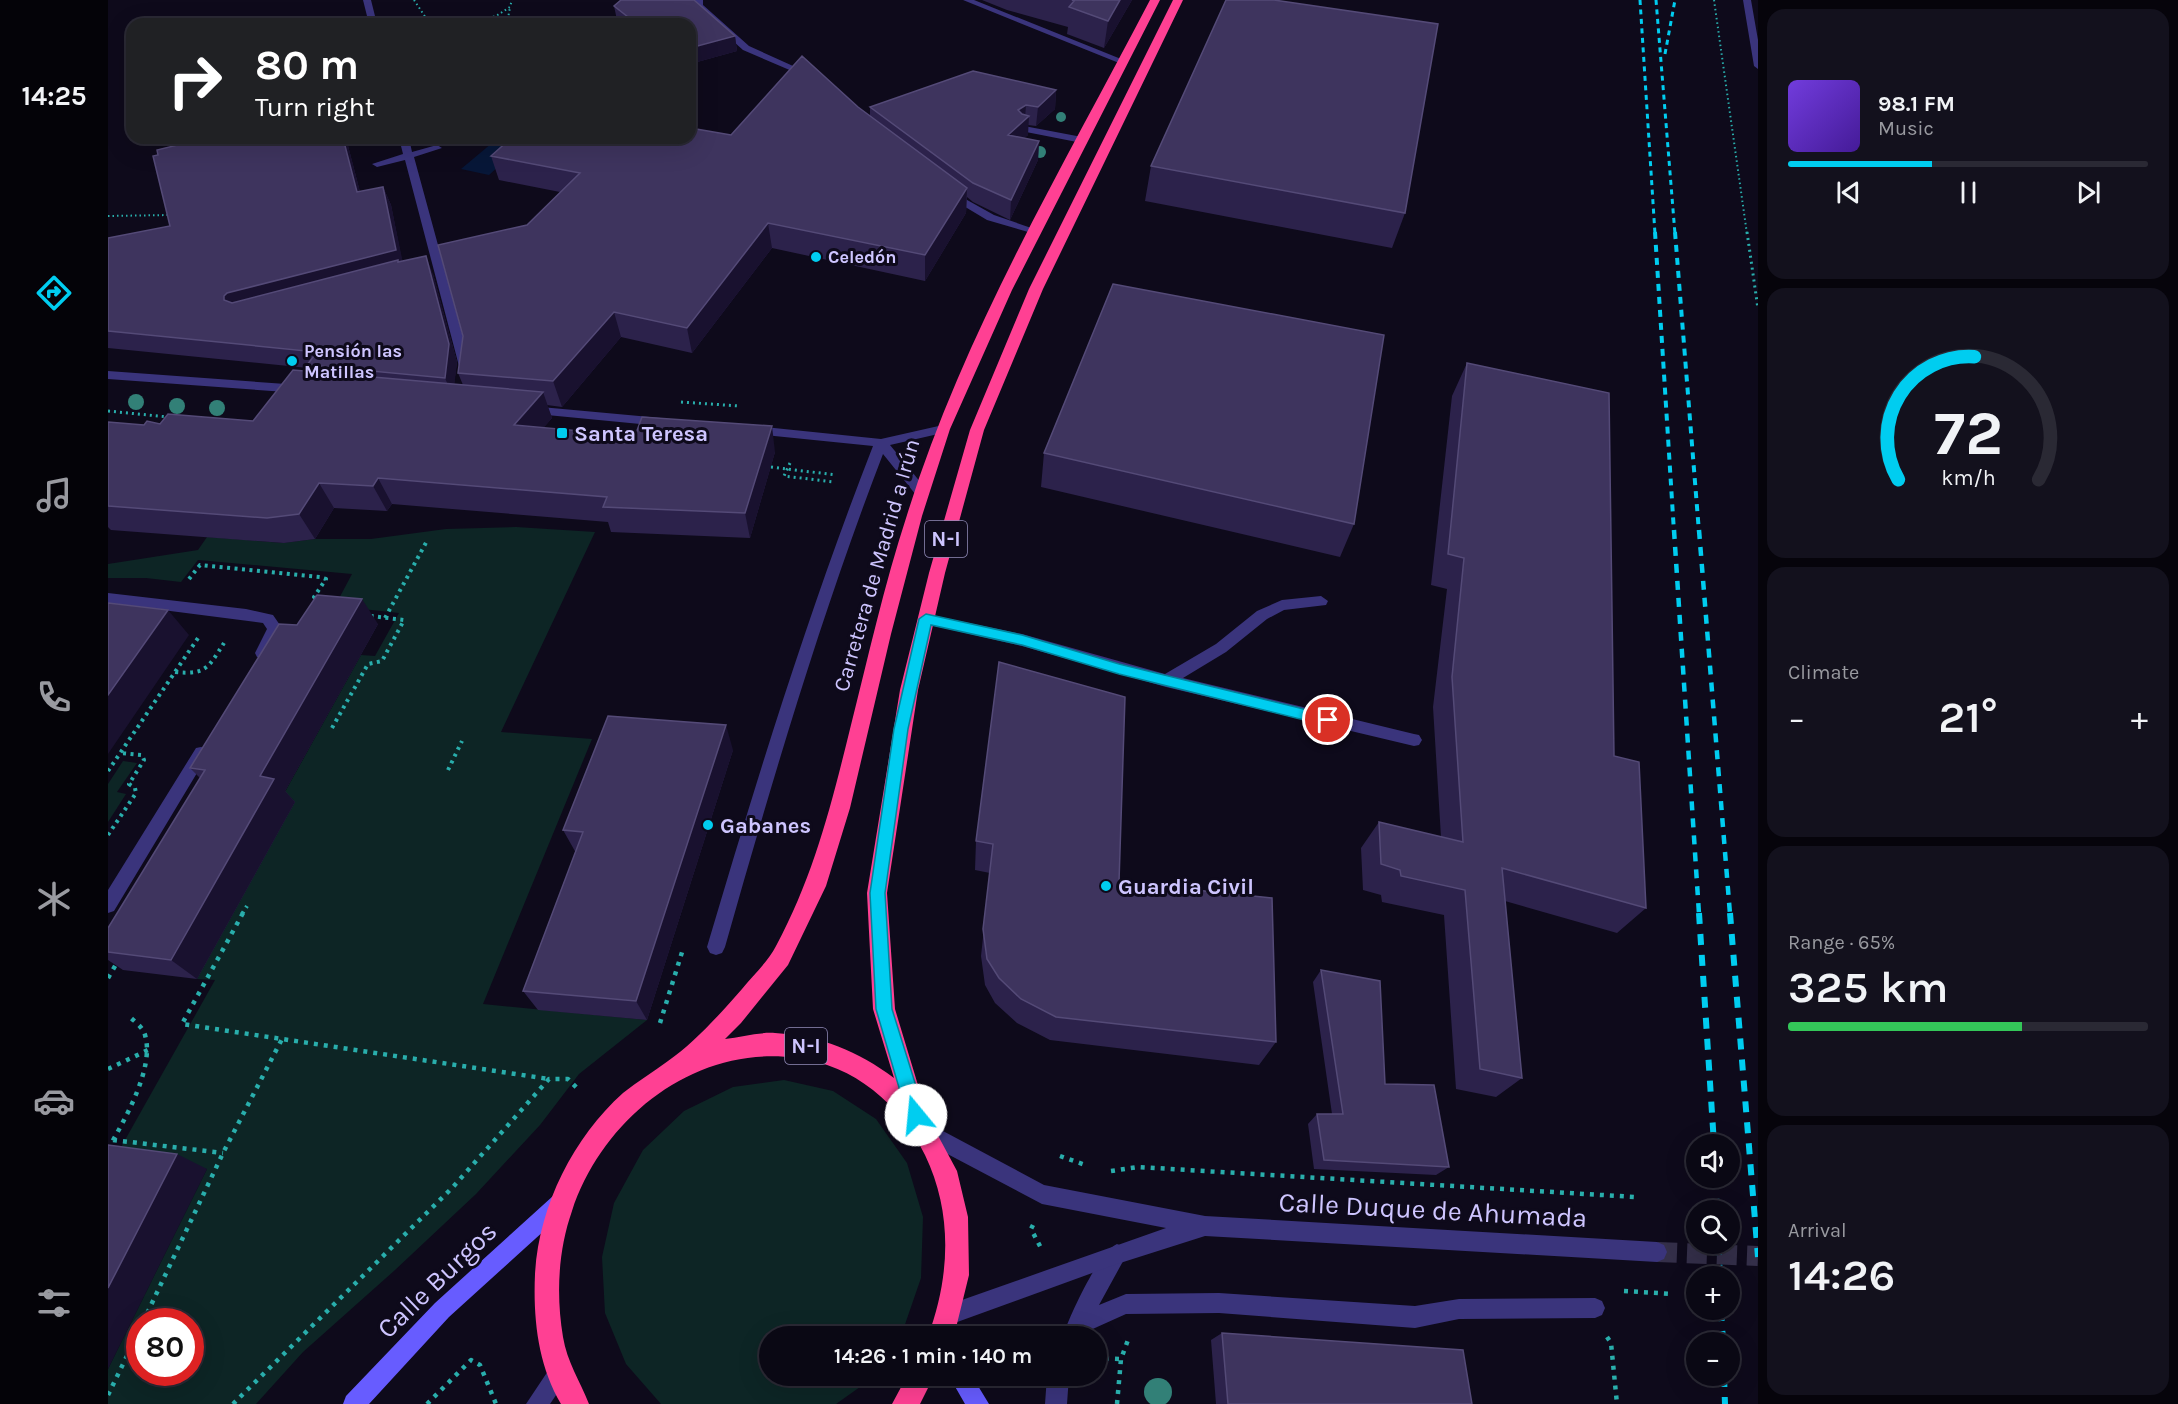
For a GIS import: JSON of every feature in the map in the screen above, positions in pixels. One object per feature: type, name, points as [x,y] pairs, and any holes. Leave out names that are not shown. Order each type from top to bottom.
[{"type":"highway","name":"Carretera de Madrid a Irún","points":[[678,1068],[733,1016],[781,958],[816,886],[840,808],[882,634],[921,492],[943,429],[976,351],[1035,231],[1155,0]]},
{"type":"highway","name":"N-I","points":[[945,1325],[958,1266],[956,1217],[946,1173],[922,1124],[884,1009],[877,893],[901,729],[959,488],[977,430],[1036,289],[1178,0]]},
{"type":"highway","name":"N-I","points":[[573,1402],[553,1350],[546,1300],[549,1249],[562,1201],[591,1146],[611,1121],[653,1083],[678,1068],[709,1054],[741,1046],[775,1043],[807,1046],[838,1055],[867,1070],[893,1090],[922,1124]]},
{"type":"highway","points":[[904,1404],[915,1386]]},
{"type":"main road","name":"Calle Burgos","points":[[354,1404],[442,1310],[562,1201]]},
{"type":"main road","points":[[966,1386],[978,1404]]},
{"type":"street","points":[[367,0],[372,18]]},
{"type":"street","points":[[698,0],[699,6],[705,12],[747,48],[776,63],[812,76],[819,83]]},
{"type":"street","points":[[967,0],[1122,61]]},
{"type":"street","points":[[1747,0],[1756,43],[1758,66]]},
{"type":"street","points":[[1024,129],[1082,140]]},
{"type":"street","points":[[406,144],[435,267],[465,362],[464,380]]},
{"type":"street","points":[[377,164],[437,148]]},
{"type":"street","points":[[943,188],[969,208],[1004,224],[1035,231]]},
{"type":"street","points":[[108,375],[317,390]]},
{"type":"street","points":[[516,409],[670,423]]},
{"type":"street","points":[[741,429],[881,443],[943,429]]},
{"type":"street","points":[[881,443],[921,492]]},
{"type":"street","name":"Carretera de Madrid a Irún","points":[[716,947],[778,734],[826,588],[881,443]]},
{"type":"street","points":[[108,612],[113,598],[246,614],[268,619],[274,628],[270,640],[251,671]]},
{"type":"street","points":[[1166,681],[1221,648],[1262,615],[1282,605],[1321,601]]},
{"type":"street","points":[[926,619],[1022,640],[1166,681],[1414,740]]},
{"type":"street","points":[[108,905],[208,742]]},
{"type":"street","name":"Calle Duque de Ahumada","points":[[922,1124],[1042,1194],[1205,1226],[1658,1252]]},
{"type":"street","name":"Calle Duque de Ahumada","points":[[945,1325],[1117,1254],[1205,1226]]},
{"type":"street","points":[[1079,1326],[1117,1254]]},
{"type":"street","points":[[1085,1326],[1126,1304],[1218,1303],[1415,1317],[1458,1309],[1594,1308]]},
{"type":"street","points":[[537,1404],[560,1373]]},
{"type":"street","points":[[1056,1404],[1057,1386]]},
{"type":"path","points":[[415,0],[426,18]]},
{"type":"path","points":[[508,18],[512,0]]},
{"type":"path","points":[[1714,0],[1758,309]]},
{"type":"path","points":[[489,18],[510,7]]},
{"type":"path","points":[[108,216],[172,215]]},
{"type":"path","points":[[791,460],[784,476],[843,484]]},
{"type":"path","points":[[771,467],[867,479]]},
{"type":"path","points":[[385,618],[428,539]]},
{"type":"path","points":[[185,585],[200,566],[320,577],[326,579],[314,597],[319,601],[313,611]]},
{"type":"path","points":[[333,728],[368,664],[382,661],[404,620],[361,615]]},
{"type":"path","points":[[108,771],[203,631]]},
{"type":"path","points":[[175,672],[197,674],[205,671],[226,639]]},
{"type":"path","points":[[448,770],[462,741]]},
{"type":"path","points":[[108,835],[136,793],[135,788],[129,784],[144,760],[142,755],[120,753]]},
{"type":"path","points":[[247,906],[182,1024],[568,1079],[578,1089]]},
{"type":"path","points":[[108,978],[120,959]]},
{"type":"path","points":[[108,1149],[141,1078],[148,1050],[145,1032],[130,1017]]},
{"type":"path","points":[[150,1308],[282,1039]]},
{"type":"path","points":[[108,1069],[148,1050]]},
{"type":"path","points":[[233,1404],[274,1360],[439,1202],[492,1147],[549,1078]]},
{"type":"path","points":[[113,1140],[224,1154]]},
{"type":"path","points":[[1104,1173],[1138,1167],[1635,1197]]},
{"type":"path","points":[[108,1395],[126,1358]]},
{"type":"path","points":[[1107,1358],[1121,1359]]},
{"type":"path","points":[[427,1404],[471,1360],[480,1365],[496,1404]]},
{"type":"green space","points":[[516,527],[595,532],[501,732],[592,739],[483,1004],[647,1020],[579,1074],[540,1125],[476,1194],[303,1352],[256,1404],[108,1404],[108,1369],[126,1333],[126,1386],[204,1386],[204,1308],[138,1308],[207,1169],[116,1156],[215,980],[197,979],[281,799],[361,655],[375,656],[399,613],[335,606],[352,574],[198,560],[181,582],[146,578],[108,578],[108,564],[198,550],[207,537],[283,543],[315,539],[371,539],[446,529]]},
{"type":"green space","points":[[123,761],[137,763],[117,792],[126,794],[108,822],[108,784]]},
{"type":"green space","points":[[784,1080],[833,1091],[876,1119],[907,1163],[923,1217],[921,1278],[904,1326],[759,1326],[759,1386],[861,1386],[836,1404],[661,1404],[626,1364],[605,1313],[602,1257],[614,1203],[643,1150],[684,1111],[733,1087]]},
{"type":"water","points":[[491,144],[523,144],[489,175],[461,169]]},
{"type":"building","points":[[621,0],[694,0],[735,36],[696,46],[696,18],[629,18],[614,6]]},
{"type":"building","points":[[1072,0],[1120,0],[1108,21],[1069,7],[1074,1]]},
{"type":"building","points":[[1226,0],[1274,0],[1438,24],[1405,213],[1151,166]]},
{"type":"building","points":[[802,56],[858,107],[967,188],[925,255],[768,223],[687,328],[614,312],[553,381],[458,373],[463,336],[438,245],[527,225],[580,173],[491,156],[504,144],[696,144],[696,129],[731,135]]},
{"type":"building","points":[[973,71],[1056,90],[1038,107],[1026,105],[1018,110],[1029,116],[1008,135],[1039,141],[1011,200],[973,183],[870,107]]},
{"type":"building","points":[[182,144],[345,144],[357,192],[383,187],[396,250],[227,293],[224,300],[232,303],[398,260],[398,262],[426,256],[449,344],[445,378],[307,365],[317,352],[108,331],[108,238],[170,226],[153,156],[158,155],[157,150]]},
{"type":"building","points":[[1113,284],[1384,335],[1354,524],[1044,453]]},
{"type":"building","points":[[1467,363],[1609,393],[1614,756],[1639,762],[1646,908],[1502,868],[1522,1078],[1480,1069],[1465,890],[1401,876],[1400,870],[1381,864],[1379,822],[1463,842],[1452,677],[1464,558],[1448,554]]},
{"type":"building","points":[[293,370],[543,392],[514,425],[635,436],[642,417],[772,426],[745,513],[603,507],[607,497],[378,478],[373,486],[319,483],[299,514],[267,518],[108,506],[108,422],[144,425],[147,421],[160,424],[168,414],[253,421]]},
{"type":"building","points":[[317,595],[362,599],[260,776],[274,779],[171,960],[108,952],[108,928],[205,770],[190,768],[279,624],[297,625]]},
{"type":"building","points":[[108,603],[168,610],[108,695]]},
{"type":"building","points":[[999,662],[1125,697],[1119,882],[1272,898],[1276,1042],[1056,1017],[1021,999],[999,978],[987,959],[983,929],[993,844],[976,841]]},
{"type":"building","points":[[608,716],[726,725],[636,1001],[523,991],[583,832],[563,830]]},
{"type":"building","points":[[1321,970],[1380,981],[1385,1084],[1434,1085],[1449,1167],[1324,1160],[1317,1114],[1343,1114]]},
{"type":"building","points":[[108,1145],[177,1154],[108,1288]]},
{"type":"building","points":[[1222,1333],[1463,1350],[1472,1404],[1228,1404]]},
{"type":"tunnel","points":[[1657,1252],[1758,1256]]},
{"type":"railway","points":[[1640,0],[1655,234]]},
{"type":"railway","points":[[1656,0],[1675,234]]},
{"type":"railway","points":[[1665,54],[1675,0]]},
{"type":"railway","points":[[1655,232],[1674,532]]},
{"type":"railway","points":[[1675,232],[1699,532]]},
{"type":"railway","points":[[1674,530],[1699,914]]},
{"type":"railway","points":[[1699,530],[1730,914]]},
{"type":"railway","points":[[1699,913],[1713,1134]]},
{"type":"railway","points":[[1730,913],[1758,1257]]},
{"type":"railway","points":[[1716,1188],[1716,1200]]},
{"type":"railway","points":[[1719,1254],[1719,1266]]},
{"type":"railway","points":[[1722,1320],[1722,1332]]},
{"type":"railway","points":[[1724,1386],[1725,1404]]},
{"type":"place","name":"Celedón","points":[[816,257]]},
{"type":"place","name":"Pensión las Matillas","points":[[292,361]]},
{"type":"place","name":"Santa Teresa","points":[[562,433]]},
{"type":"place","name":"Gabanes","points":[[708,825]]},
{"type":"place","name":"Guardia Civil","points":[[1106,886]]},
{"type":"route","points":[[916,1115],[884,1009],[877,893],[901,729],[926,619],[1022,640],[1119,669],[1328,720]]}]
